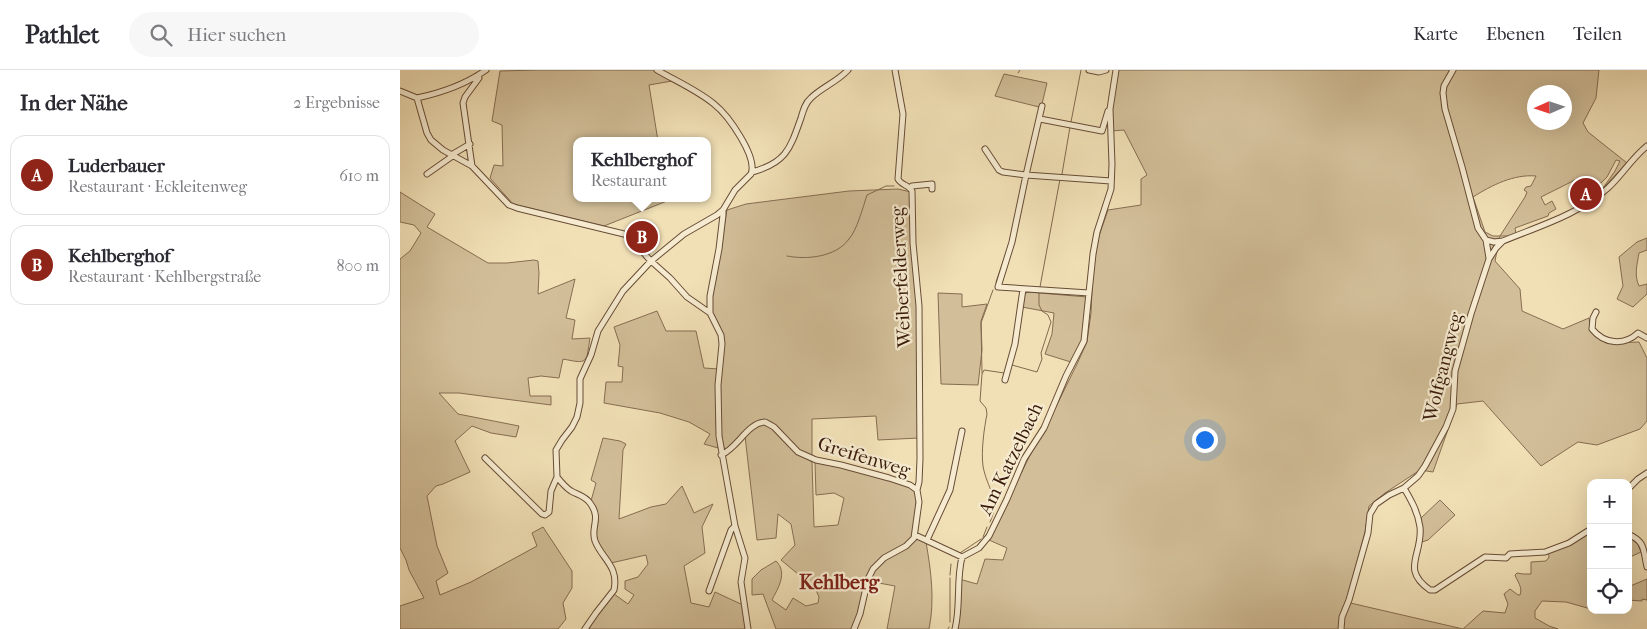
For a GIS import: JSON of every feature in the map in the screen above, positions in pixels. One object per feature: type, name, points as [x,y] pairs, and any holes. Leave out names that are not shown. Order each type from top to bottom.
[{"type":"street","points":[[400,91],[417,98],[441,91],[486,70]]},
{"type":"street","points":[[485,458],[542,514],[545,515],[550,510],[551,491],[557,477],[556,450],[577,417],[580,403],[580,379],[591,355],[598,331],[623,292],[651,261],[684,234],[723,210],[735,190],[752,172],[751,157],[748,150],[719,109],[692,89],[657,70]]},
{"type":"street","points":[[752,172],[767,168],[780,160],[790,145],[804,108],[811,98],[840,78],[848,70]]},
{"type":"street","name":"Weiberfelderweg","points":[[894,70],[903,114],[898,179],[912,191],[913,243],[919,306],[920,459],[917,490]]},
{"type":"street","points":[[1089,70],[1099,72],[1106,70]]},
{"type":"street","name":"Am Katzelbach","points":[[962,557],[979,548],[989,536],[1008,499],[1024,459],[1044,428],[1059,391],[1084,341],[1095,240],[1111,190],[1110,109],[1116,70]]},
{"type":"street","points":[[1453,70],[1444,86],[1445,109],[1478,228],[1486,240],[1489,259]]},
{"type":"street","points":[[472,166],[463,103],[465,97],[479,78],[478,75]]},
{"type":"street","points":[[417,98],[427,133],[431,140],[443,150],[472,166],[509,205],[630,236],[651,261],[687,297],[710,313],[719,330],[722,344],[718,385],[719,436],[734,526],[742,544],[745,558],[741,585],[748,629]]},
{"type":"street","points":[[1042,106],[1012,242],[998,287],[1089,293]]},
{"type":"street","name":"Am Katzelbach","points":[[1040,119],[1102,131],[1107,111],[1110,109]]},
{"type":"street","points":[[427,174],[470,144]]},
{"type":"street","points":[[1486,240],[1502,241],[1554,221],[1590,201],[1608,187],[1647,146]]},
{"type":"street","points":[[985,149],[999,170],[1003,172],[1111,181]]},
{"type":"street","points":[[910,188],[912,186],[932,184],[932,189]]},
{"type":"street","points":[[710,313],[710,296],[719,249],[723,210]]},
{"type":"street","points":[[1489,259],[1502,241]]},
{"type":"street","name":"Wolfgangweg","points":[[1341,629],[1342,617],[1349,600],[1368,533],[1370,514],[1376,504],[1404,488],[1418,476],[1450,417],[1454,399],[1455,371],[1489,259]]},
{"type":"street","points":[[1005,380],[1015,344],[1022,289]]},
{"type":"street","points":[[1596,312],[1593,318],[1592,329],[1598,336],[1608,341],[1627,341],[1638,333],[1647,338]]},
{"type":"street","name":"Greifenweg","points":[[721,455],[730,451],[754,424],[765,422],[774,427],[798,452],[814,459],[889,478],[910,485],[917,490],[919,502],[915,535]]},
{"type":"street","points":[[927,540],[948,496],[962,431]]},
{"type":"street","points":[[1632,486],[1647,473]]},
{"type":"street","points":[[557,477],[569,490],[586,498],[593,508],[596,519],[594,538],[610,564],[614,576],[615,586],[613,593],[585,629]]},
{"type":"street","points":[[1404,488],[1417,512],[1420,529],[1414,570],[1418,580],[1430,590],[1435,590],[1485,557],[1506,558],[1510,554],[1544,552],[1569,544],[1587,532]]},
{"type":"street","points":[[709,591],[734,526]]},
{"type":"street","points":[[854,629],[860,614],[868,578],[873,569],[884,558],[906,546],[915,535],[962,557],[958,578],[955,629]]},
{"type":"street","points":[[1632,536],[1641,542],[1647,567]]},
{"type":"shaded area","points":[[654,70],[672,81],[649,85],[657,137],[573,137],[573,202],[664,202],[604,226],[513,204],[490,178],[494,165],[503,166],[502,125],[492,121],[500,71]]},
{"type":"shaded area","points":[[1118,70],[1599,70],[1596,98],[1583,123],[1588,132],[1627,163],[1603,188],[1620,161],[1616,160],[1607,177],[1598,186],[1575,188],[1574,184],[1577,182],[1575,180],[1541,197],[1545,205],[1552,201],[1556,209],[1549,213],[1548,216],[1515,228],[1516,234],[1500,236],[1495,261],[1520,289],[1522,311],[1563,329],[1589,318],[1591,332],[1606,343],[1639,342],[1647,358],[1647,421],[1640,429],[1597,445],[1578,442],[1541,466],[1483,401],[1457,404],[1433,472],[1420,470],[1369,506],[1365,532],[1346,602],[1463,629],[955,629],[959,579],[977,584],[985,559],[1003,560],[1007,548],[989,540],[1087,342],[1091,313],[1093,267],[1099,236],[1108,210],[1141,205],[1141,179],[1147,175],[1124,130],[1112,131],[1112,111]],"holes":[[[1536,176],[1531,186],[1526,187],[1524,190],[1527,192],[1525,197],[1500,236],[1493,236],[1485,232],[1473,197],[1503,181]]]},
{"type":"shaded area","points":[[1004,74],[1047,83],[1042,104],[1039,107],[995,96]]},
{"type":"shaded area","points":[[898,189],[911,192],[918,317],[919,438],[878,440],[876,416],[812,419],[812,457],[798,449],[774,423],[762,420],[752,424],[726,450],[721,432],[720,387],[724,341],[720,327],[712,313],[711,301],[727,210],[746,204],[849,191]]},
{"type":"shaded area","points":[[400,192],[435,214],[427,227],[488,263],[538,261],[538,294],[575,279],[566,318],[575,320],[572,339],[590,338],[588,353],[584,360],[563,359],[559,378],[541,376],[528,378],[530,396],[551,396],[551,405],[459,393],[439,393],[458,414],[519,426],[516,437],[491,433],[472,426],[455,441],[470,472],[436,486],[427,496],[437,546],[448,573],[436,581],[440,595],[471,582],[537,546],[532,533],[543,527],[572,571],[572,588],[563,603],[566,619],[558,629],[400,629],[400,606],[424,598],[400,548],[400,259],[410,251],[421,233],[414,225],[400,222]]},
{"type":"shaded area","points":[[1647,238],[1647,250],[1639,253],[1636,274],[1639,286],[1647,284],[1647,294],[1633,307],[1617,299],[1623,286],[1619,257],[1637,242]]},
{"type":"shaded area","points":[[1028,292],[1087,297],[1084,335],[1074,363],[1045,354],[1052,334],[1054,313],[1022,307],[1024,294]]},
{"type":"shaded area","points":[[938,293],[962,294],[962,307],[987,304],[981,321],[982,350],[978,385],[941,384]]},
{"type":"shaded area","points":[[657,311],[666,331],[696,331],[704,368],[719,369],[716,422],[718,448],[704,444],[710,434],[689,422],[660,413],[604,403],[606,382],[622,382],[623,367],[618,366],[620,345],[614,327]]},
{"type":"shaded area","points":[[762,424],[771,428],[788,446],[812,462],[814,527],[838,525],[844,498],[834,493],[816,495],[815,462],[842,467],[911,487],[917,495],[913,537],[870,571],[864,584],[860,608],[852,629],[776,629],[763,594],[752,595],[752,579],[761,570],[776,561],[780,566],[782,575],[772,600],[786,610],[793,598],[806,606],[818,603],[819,597],[815,588],[781,560],[795,545],[791,524],[778,514],[776,538],[757,540],[745,436],[756,426]]},
{"type":"shaded area","points":[[603,438],[626,444],[623,450],[619,519],[651,507],[666,504],[682,486],[694,513],[713,504],[702,527],[705,553],[684,566],[691,603],[709,607],[715,592],[743,605],[747,629],[589,629],[598,613],[614,594],[628,604],[634,595],[625,589],[625,581],[638,577],[648,564],[646,555],[611,563],[598,542],[596,534],[597,517],[591,501],[596,483],[591,480]]},
{"type":"shaded area","points":[[1440,500],[1455,515],[1428,540],[1422,542],[1421,518]]},
{"type":"shaded area","points":[[1587,531],[1587,608],[1566,602],[1542,601],[1535,611],[1535,618],[1558,629],[1463,629],[1483,611],[1505,613],[1508,604],[1504,594],[1510,589],[1518,595],[1521,592],[1515,575],[1517,573],[1531,574],[1531,562],[1546,561],[1549,557],[1548,550],[1563,546]]},
{"type":"shaded area","points":[[916,538],[926,542],[932,586],[929,629],[887,629],[895,586],[868,581],[883,562]]},
{"type":"shaded area","points":[[1632,539],[1637,542],[1641,552],[1632,556]]},
{"type":"shaded area","points":[[1647,579],[1647,600],[1632,600],[1632,585]]},
{"type":"waterway","points":[[1071,122],[1081,70]]},
{"type":"waterway","points":[[1062,174],[1070,127]]},
{"type":"waterway","points":[[1040,287],[1060,179]]},
{"type":"waterway","points":[[787,256],[803,258],[821,256],[837,250],[855,230],[867,195],[886,186],[894,186]]},
{"type":"waterway","points":[[996,282],[1004,259]]},
{"type":"waterway","points":[[982,373],[981,323],[993,290]]},
{"type":"waterway","points":[[1010,371],[1012,365],[1037,372],[1042,359],[1041,353],[1051,322],[1048,315],[1042,311],[1039,305],[1039,293]]},
{"type":"waterway","points":[[990,522],[993,514],[994,500],[983,466],[983,440],[987,414],[986,408],[980,401],[982,374],[984,370],[1004,373]]},
{"type":"waterway","points":[[983,537],[987,527]]},
{"type":"waterway","points":[[960,553],[981,539]]},
{"type":"waterway","points":[[950,575],[951,564]]},
{"type":"waterway","points":[[950,578],[950,622]]},
{"type":"place","name":"Luderbauer","points":[[1586,194]]},
{"type":"place","name":"Kehlberghof","points":[[642,237]]},
{"type":"district","name":"Kehlberg","points":[[839,582]]}]
